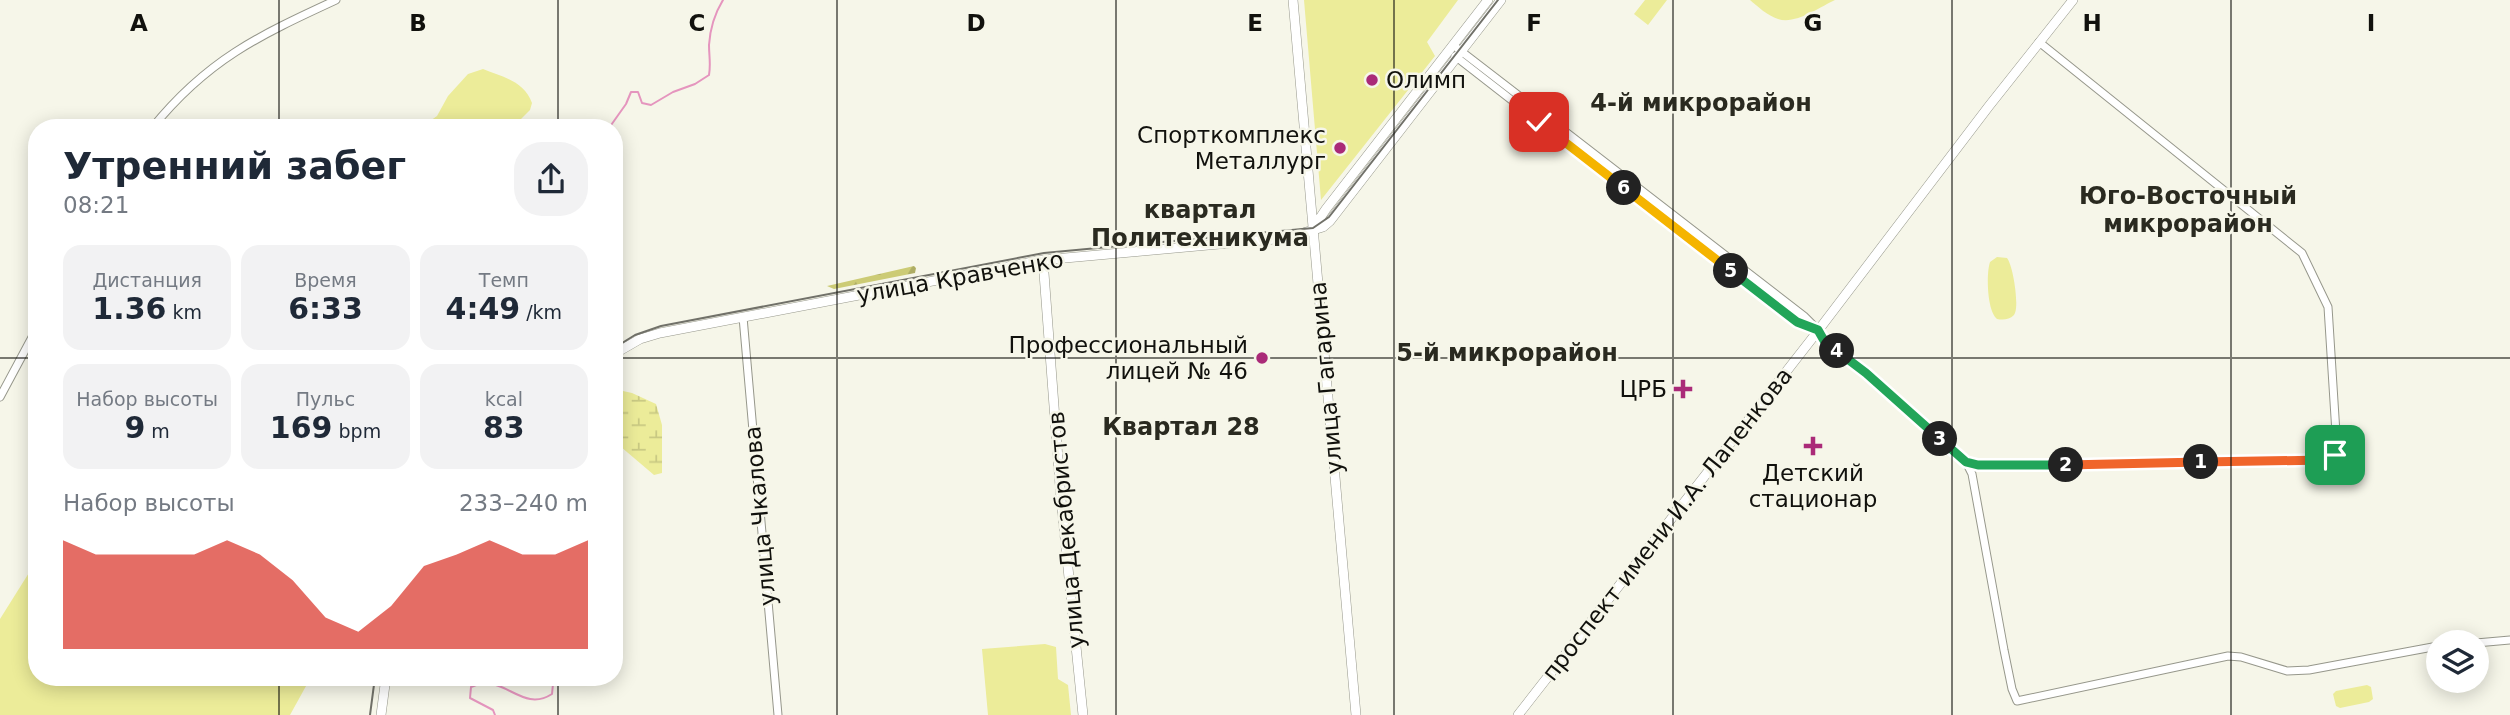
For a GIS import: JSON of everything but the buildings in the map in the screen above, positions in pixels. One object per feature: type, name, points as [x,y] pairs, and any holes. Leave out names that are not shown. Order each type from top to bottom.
[{"type":"main road","name":"улица Гагарина","points":[[1293,0],[1356,715]]},
{"type":"main road","name":"улица Кравченко","points":[[623,349],[640,339],[660,333],[1043,260],[1286,238],[1323,228],[1455,51],[1488,0]]},
{"type":"main road","name":"улица Кравченко","points":[[1455,51],[1502,0]]},
{"type":"main road","name":"проспект имени И.А. Лапенкова","points":[[1518,715],[2073,0]]},
{"type":"main road","name":"улица Декабристов","points":[[1043,260],[1061,499],[1083,715]]},
{"type":"main road","points":[[381,715],[385,686]]},
{"type":"street","points":[[160,119],[190,85],[235,50],[336,0]]},
{"type":"street","points":[[1966,462],[1978,465],[2018,465],[2325,460],[2335,455],[2337,449],[2329,315],[2326,299],[2302,253],[2039,42]]},
{"type":"street","points":[[1455,51],[1722,258],[1797,322],[1818,330],[1826,344],[1866,373],[1966,462],[1972,474],[2004,650],[2017,701],[2228,656],[2241,657],[2287,671],[2309,670],[2426,648]]},
{"type":"street","name":"улица Чкалова","points":[[743,317],[778,715]]},
{"type":"street","points":[[0,397],[28,345]]},
{"type":"street","points":[[2489,642],[2510,640]]},
{"type":"green space","name":"Спорткомплекс Металлург","points":[[1304,0],[1458,0],[1427,42],[1435,56],[1321,200]]},
{"type":"green space","points":[[1645,0],[1667,0],[1648,25],[1634,14]]},
{"type":"green space","points":[[1750,0],[1835,0],[1800,17],[1785,20],[1770,16]]},
{"type":"green space","points":[[483,69],[512,81],[528,96],[532,103],[530,110],[521,119],[433,119],[448,96],[468,74]]},
{"type":"green space","points":[[1997,257],[2007,258],[2015,286],[2016,311],[2006,319],[1997,319],[1989,301],[1990,262]]},
{"type":"green space","points":[[914,266],[915,273],[834,289],[827,286]]},
{"type":"green space","points":[[623,391],[656,404],[662,425],[662,473],[654,475],[623,449]]},
{"type":"green space","points":[[28,574],[28,686],[306,686],[290,715],[0,715],[0,619]]},
{"type":"green space","points":[[1045,644],[1056,647],[1058,679],[1068,685],[1071,715],[988,715],[982,649]]},
{"type":"green space","points":[[2367,685],[2371,687],[2373,699],[2369,702],[2340,708],[2336,706],[2333,694],[2336,691]]},
{"type":"waterway","points":[[615,119],[631,92],[638,92],[642,103],[651,105],[709,75],[710,33],[723,0]]},
{"type":"waterway","points":[[475,686],[471,687],[470,698],[493,710],[495,715]]},
{"type":"waterway","points":[[500,686],[531,699],[541,699],[552,694],[553,686]]},
{"type":"tram line","points":[[623,342],[661,326],[1044,253],[1313,228],[1329,217],[1498,0]]},
{"type":"tram line","points":[[370,715],[374,686]]},
{"type":"place","name":"Олимп","points":[[1372,80]]},
{"type":"place","name":"Спорткомплекс Металлург","points":[[1340,148]]},
{"type":"place","name":"Профессиональный лицей № 46","points":[[1262,358]]},
{"type":"place","name":"ЦРБ","points":[[1683,389]]},
{"type":"place","name":"Детский стационар","points":[[1813,446]]},
{"type":"district","name":"4-й микрорайон","points":[[1701,103]]},
{"type":"district","name":"Юго-Восточный микрорайон","points":[[2188,210]]},
{"type":"district","name":"квартал Политехникума","points":[[1200,224]]},
{"type":"district","name":"5-й микрорайон","points":[[1507,353]]},
{"type":"district","name":"Квартал 28","points":[[1181,427]]},
{"type":"route","points":[[1539,122],[1797,322],[1818,330],[1826,344],[1895,397],[1966,462],[1978,465],[2018,465],[2325,460],[2335,455]]}]
